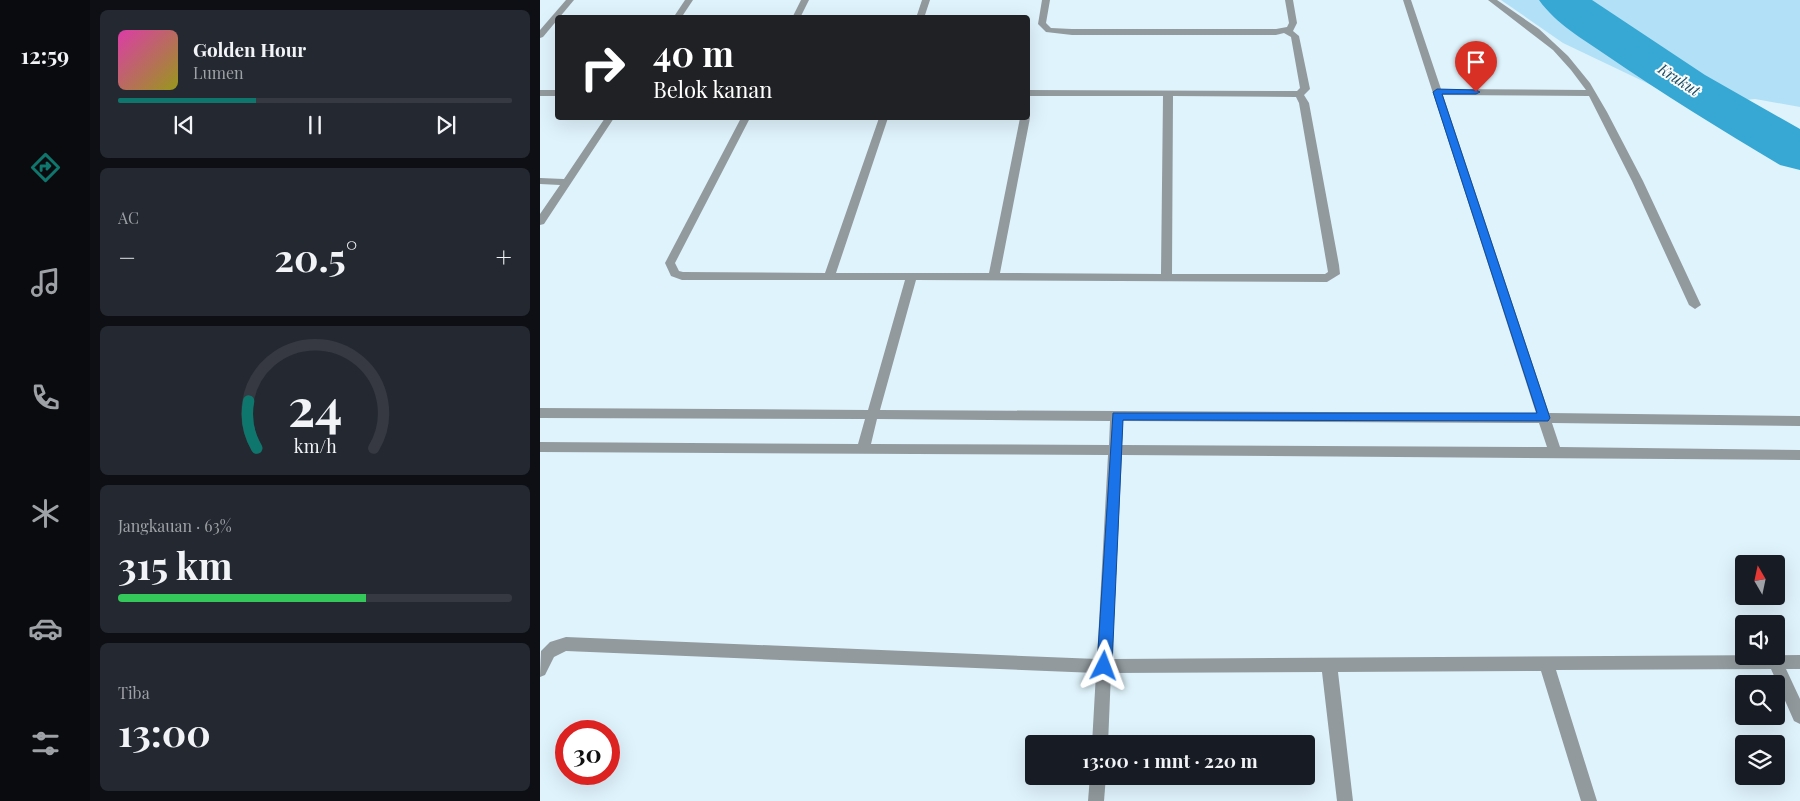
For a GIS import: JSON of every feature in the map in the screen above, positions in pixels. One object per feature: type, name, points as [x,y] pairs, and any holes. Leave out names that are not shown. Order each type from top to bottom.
[{"type":"street","points":[[557,15],[570,0]]},
{"type":"street","points":[[679,15],[689,0]]},
{"type":"street","points":[[798,15],[805,0]]},
{"type":"street","points":[[921,15],[926,0]]},
{"type":"street","points":[[1046,0],[1042,24],[1048,30],[1072,32],[1276,32],[1290,29],[1293,22],[1288,0]]},
{"type":"street","points":[[1407,0],[1555,452]]},
{"type":"street","points":[[1492,0],[1551,42],[1574,68],[1592,93],[1641,186],[1695,305]]},
{"type":"street","points":[[540,35],[555,18]]},
{"type":"street","points":[[1030,93],[1168,92],[1299,94],[1305,89],[1295,36],[1286,30]]},
{"type":"street","points":[[1166,278],[1168,92]]},
{"type":"street","points":[[1437,92],[1592,93]]},
{"type":"street","points":[[540,93],[555,93]]},
{"type":"street","points":[[744,120],[670,263],[675,274],[682,276],[1327,278],[1334,274],[1334,265],[1306,113],[1299,94]]},
{"type":"street","points":[[540,222],[608,120]]},
{"type":"street","points":[[829,276],[883,120]]},
{"type":"street","points":[[994,276],[1025,120]]},
{"type":"street","points":[[540,182],[566,182]]},
{"type":"street","points":[[863,448],[912,276]]},
{"type":"street","points":[[540,413],[1800,421]]},
{"type":"street","points":[[1100,735],[1117,416]]},
{"type":"street","points":[[540,447],[1800,455]]},
{"type":"street","points":[[540,670],[550,650],[556,646],[566,644],[1104,666],[1735,662]]},
{"type":"street","points":[[1785,662],[1800,662]]},
{"type":"street","points":[[1546,663],[1589,801]]},
{"type":"street","points":[[1329,664],[1345,801]]},
{"type":"street","points":[[1776,665],[1800,716]]},
{"type":"street","points":[[1096,801],[1097,785]]},
{"type":"shaded area","points":[[1501,0],[1800,0],[1800,107],[1755,99],[1693,105],[1563,43]]},
{"type":"waterway","name":"Krukut","points":[[1563,0],[1582,16],[1686,86],[1800,153]]},
{"type":"route","points":[[1104,666],[1117,416],[1544,418],[1437,92],[1476,92]]}]
